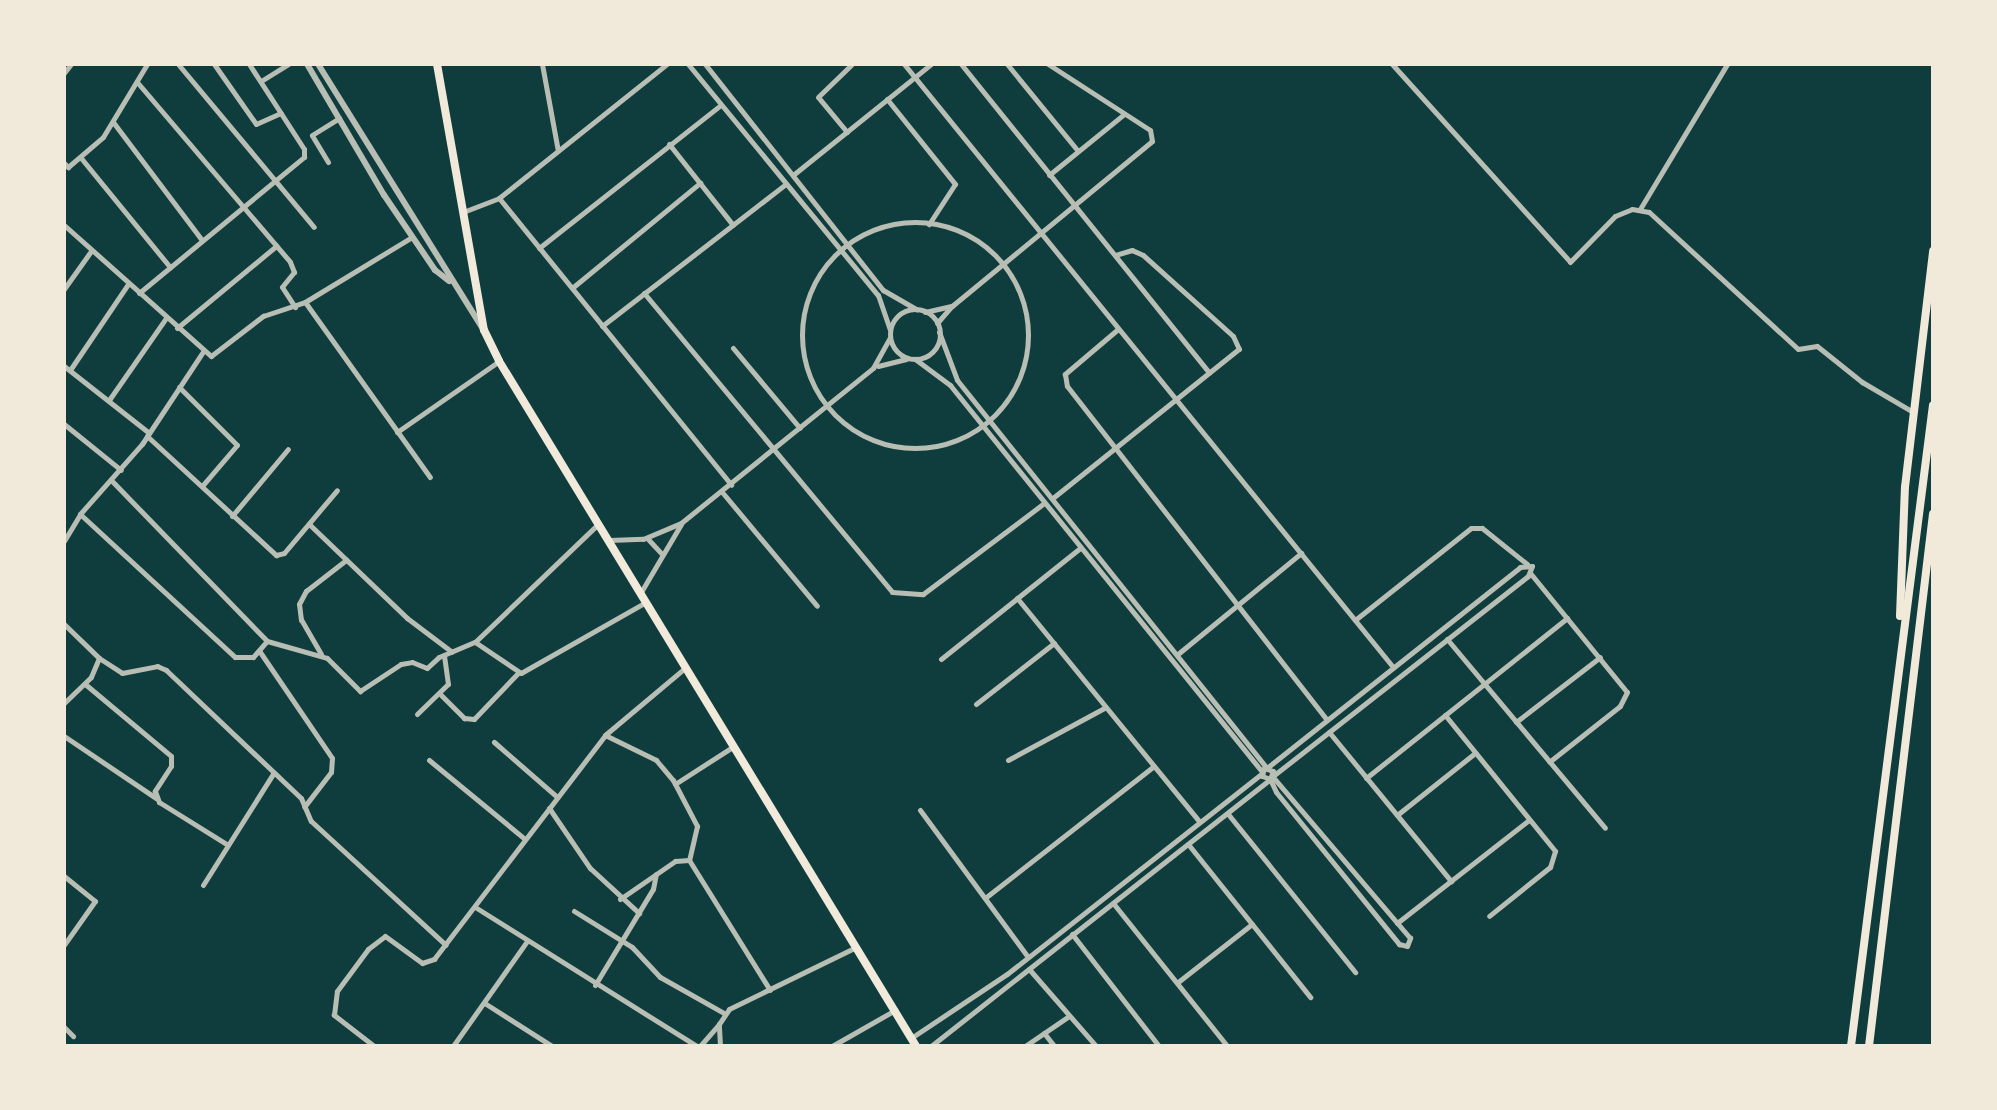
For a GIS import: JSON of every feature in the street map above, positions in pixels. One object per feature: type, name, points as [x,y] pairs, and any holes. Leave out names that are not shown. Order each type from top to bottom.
[{"type":"main road","points":[[437,64],[484,330],[499,361],[914,1042]]},
{"type":"main road","points":[[1897,685],[1913,412],[1933,251]]},
{"type":"main road","points":[[1851,1046],[1933,405]]},
{"type":"main road","points":[[1869,1046],[1933,514]]},
{"type":"main road","points":[[1920,626],[1933,551]]},
{"type":"street","points":[[64,73],[71,64]]},
{"type":"street","points":[[65,167],[81,158],[113,122],[147,64]]},
{"type":"street","points":[[178,64],[314,227]]},
{"type":"street","points":[[214,64],[256,124],[281,113]]},
{"type":"street","points":[[139,293],[305,153],[249,64]]},
{"type":"street","points":[[261,81],[288,64]]},
{"type":"street","points":[[307,64],[412,237],[484,330]]},
{"type":"street","points":[[318,64],[442,260],[449,281]]},
{"type":"street","points":[[542,64],[558,151]]},
{"type":"street","points":[[462,212],[499,198],[667,64]]},
{"type":"street","points":[[688,64],[883,303],[895,351],[943,376],[1080,548],[1264,770],[1271,778],[1410,938],[1407,946],[1399,944],[1264,770],[1179,653],[950,368],[937,323],[925,312]]},
{"type":"street","points":[[705,64],[883,290],[925,312],[952,306]]},
{"type":"street","points":[[847,132],[818,97],[852,64]]},
{"type":"street","points":[[904,64],[1393,667]]},
{"type":"street","points":[[793,175],[931,64]]},
{"type":"street","points":[[961,64],[1209,373]]},
{"type":"street","points":[[1007,64],[1078,151]]},
{"type":"street","points":[[937,323],[952,306],[1152,141],[1150,130],[1048,64]]},
{"type":"street","points":[[1392,64],[1570,262],[1615,216],[1640,209],[1660,217],[1798,349],[1817,346],[1862,382],[1913,412]]},
{"type":"street","points":[[1640,209],[1727,64]]},
{"type":"street","points":[[137,82],[294,268],[282,287],[295,307]]},
{"type":"street","points":[[887,99],[955,184],[929,224]]},
{"type":"street","points":[[539,248],[721,105]]},
{"type":"street","points":[[1049,175],[1124,114]]},
{"type":"street","points":[[328,162],[312,135],[339,118]]},
{"type":"street","points":[[113,122],[202,240]]},
{"type":"street","points":[[669,144],[733,225]]},
{"type":"street","points":[[81,158],[170,267]]},
{"type":"street","points":[[572,288],[700,183]]},
{"type":"street","points":[[602,326],[786,184]]},
{"type":"street","points":[[499,198],[731,485]]},
{"type":"street","points":[[893,223],[929,224],[969,235],[1004,263],[1022,297],[1028,346],[1020,381],[983,426],[939,445],[898,447],[848,427],[826,406],[804,363],[802,323],[815,280],[838,248],[847,243],[893,223]]},
{"type":"street","points":[[64,225],[203,352],[216,354],[263,316],[305,302],[412,237]]},
{"type":"street","points":[[177,328],[276,246]]},
{"type":"street","points":[[64,289],[91,251]]},
{"type":"street","points":[[1054,497],[1236,352],[1238,341],[1137,251],[1116,255]]},
{"type":"street","points":[[70,370],[128,284]]},
{"type":"street","points":[[644,293],[885,586],[904,597],[923,594],[1044,503]]},
{"type":"street","points":[[305,302],[430,477]]},
{"type":"street","points":[[609,540],[647,538],[681,523],[873,368],[902,313],[917,310]]},
{"type":"street","points":[[109,400],[166,318]]},
{"type":"street","points":[[1118,329],[1063,379],[1235,607],[1327,720]]},
{"type":"street","points":[[873,368],[911,359],[936,348],[939,332]]},
{"type":"street","points":[[733,348],[800,428]]},
{"type":"street","points":[[64,541],[66,531],[121,470],[203,352]]},
{"type":"street","points":[[397,432],[499,361]]},
{"type":"street","points":[[64,366],[148,434],[276,555],[284,553],[337,490]]},
{"type":"street","points":[[179,387],[237,445],[202,486]]},
{"type":"street","points":[[64,424],[121,470]]},
{"type":"street","points":[[232,516],[288,449]]},
{"type":"street","points":[[111,480],[267,641],[321,655]]},
{"type":"street","points":[[722,492],[817,606]]},
{"type":"street","points":[[80,514],[231,654],[247,658],[260,652],[267,641]]},
{"type":"street","points":[[346,560],[306,591],[299,604],[301,620],[321,655],[360,691],[401,664],[412,662],[427,668],[444,655],[475,642],[599,523]]},
{"type":"street","points":[[641,592],[681,523]]},
{"type":"street","points":[[309,524],[452,652]]},
{"type":"street","points":[[1355,620],[1471,528],[1489,533],[1527,564],[1531,574],[1600,657],[1628,697],[1549,762]]},
{"type":"street","points":[[647,538],[662,554]]},
{"type":"street","points":[[941,659],[1080,548]]},
{"type":"street","points":[[1179,653],[1301,553]]},
{"type":"street","points":[[914,1042],[1028,957],[1527,564]]},
{"type":"street","points":[[931,1046],[1531,574]]},
{"type":"street","points":[[1017,598],[1199,821]]},
{"type":"street","points":[[441,695],[464,718],[474,719],[518,673],[647,601]]},
{"type":"street","points":[[1366,778],[1567,618]]},
{"type":"street","points":[[64,624],[99,658],[128,674],[163,667],[215,711],[273,774],[301,798],[311,821],[446,945]]},
{"type":"street","points":[[1447,639],[1605,828]]},
{"type":"street","points":[[475,642],[518,673]]},
{"type":"street","points":[[976,704],[1054,643]]},
{"type":"street","points":[[260,652],[332,758],[331,772],[303,808]]},
{"type":"street","points":[[417,714],[441,695],[450,679],[444,655]]},
{"type":"street","points":[[1516,722],[1600,657]]},
{"type":"street","points":[[64,703],[85,684],[99,658]]},
{"type":"street","points":[[374,1046],[335,1019],[337,991],[380,937],[389,937],[426,964],[446,945],[605,735],[686,667]]},
{"type":"street","points":[[85,684],[171,756],[156,799]]},
{"type":"street","points":[[1008,760],[1106,707]]},
{"type":"street","points":[[1445,715],[1555,851],[1555,861],[1489,916]]},
{"type":"street","points":[[1329,732],[1451,881]]},
{"type":"street","points":[[605,735],[656,760],[675,784],[697,826],[689,860],[770,990]]},
{"type":"street","points":[[64,736],[156,799],[181,820],[228,845]]},
{"type":"street","points":[[494,742],[557,797]]},
{"type":"street","points":[[675,784],[734,746]]},
{"type":"street","points":[[1397,815],[1475,753]]},
{"type":"street","points":[[429,760],[525,839]]},
{"type":"street","points":[[985,898],[1154,766]]},
{"type":"street","points":[[203,885],[273,774]]},
{"type":"street","points":[[549,807],[590,868],[620,899],[639,913]]},
{"type":"street","points":[[920,810],[1028,957]]},
{"type":"street","points":[[1228,814],[1355,972]]},
{"type":"street","points":[[1397,923],[1529,820]]},
{"type":"street","points":[[1188,844],[1310,997]]},
{"type":"street","points":[[620,899],[681,859],[689,860]]},
{"type":"street","points":[[595,985],[639,913],[656,874]]},
{"type":"street","points":[[64,876],[95,901],[64,945]]},
{"type":"street","points":[[1113,903],[1227,1046]]},
{"type":"street","points":[[475,907],[595,985],[699,1046],[719,1024],[724,1013],[856,947]]},
{"type":"street","points":[[574,911],[622,941],[660,977],[724,1013]]},
{"type":"street","points":[[1178,982],[1252,924]]},
{"type":"street","points":[[1072,934],[1159,1046]]},
{"type":"street","points":[[453,1046],[486,1004],[527,941]]},
{"type":"street","points":[[1029,969],[1096,1046]]},
{"type":"street","points":[[486,1004],[552,1046]]},
{"type":"street","points":[[832,1046],[895,1010]]},
{"type":"street","points":[[1025,1046],[1069,1016]]},
{"type":"street","points":[[719,1024],[720,1046]]},
{"type":"street","points":[[64,1027],[73,1036]]},
{"type":"street","points":[[1044,1033],[1054,1046]]}]
